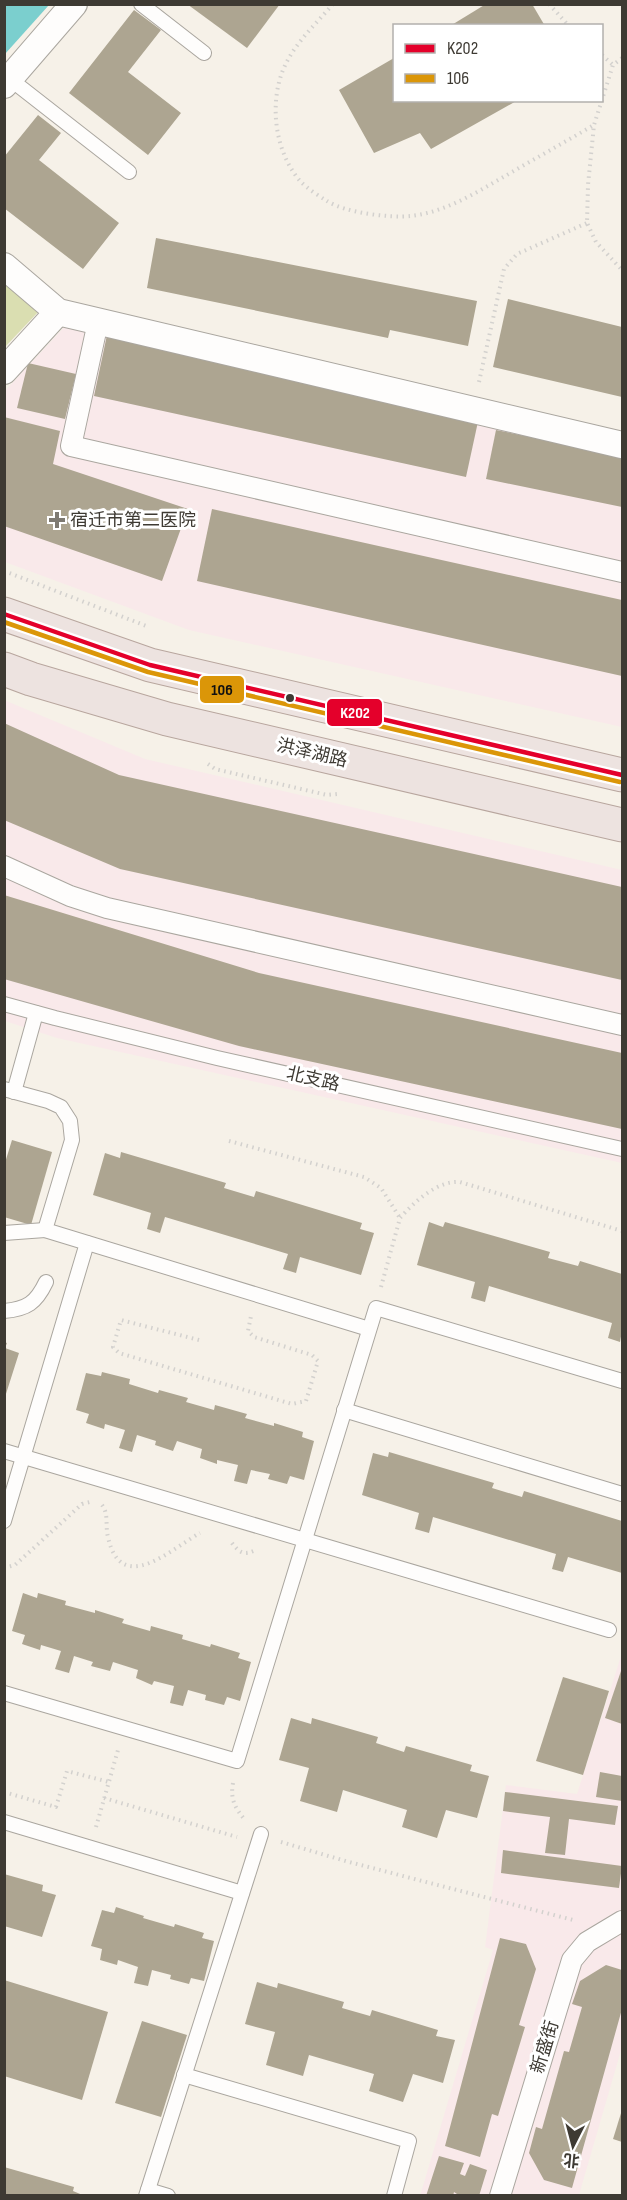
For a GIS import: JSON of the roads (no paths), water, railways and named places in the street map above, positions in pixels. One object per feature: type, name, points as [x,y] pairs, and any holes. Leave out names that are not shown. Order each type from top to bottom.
[{"type":"main road","points":[[4,614],[150,665],[622,775]]},
{"type":"main road","name":"洪泽湖路","points":[[4,669],[167,719],[622,825]]},
{"type":"street","points":[[7,82],[74,4]]},
{"type":"street","points":[[4,266],[58,312],[622,445]]},
{"type":"street","points":[[4,371],[58,312]]},
{"type":"street","points":[[98,322],[71,446],[622,572]]},
{"type":"street","points":[[4,866],[70,896],[107,908],[622,1025]]},
{"type":"street","name":"新盛街","points":[[500,2196],[572,1960],[587,1942],[615,1925]]},
{"type":"lane","points":[[141,4],[204,53]]},
{"type":"lane","points":[[7,82],[129,172]]},
{"type":"lane","name":"北支路","points":[[4,1004],[229,1060],[622,1149]]},
{"type":"lane","points":[[36,1013],[9,1090],[61,1107],[70,1121],[72,1140],[45,1230]]},
{"type":"lane","points":[[4,1233],[45,1230],[369,1329]]},
{"type":"lane","points":[[4,1521],[87,1243]]},
{"type":"lane","points":[[4,1311],[17,1310],[31,1304],[39,1296],[46,1282]]},
{"type":"lane","points":[[4,1693],[237,1761],[376,1308],[622,1381]]},
{"type":"lane","points":[[344,1410],[622,1494]]},
{"type":"lane","points":[[4,1451],[609,1630]]},
{"type":"lane","points":[[4,1822],[242,1893]]},
{"type":"lane","points":[[168,2196],[147,2193],[259,1838]]},
{"type":"lane","points":[[184,2075],[409,2141],[394,2196]]},
{"type":"water","points":[[4,5],[49,5],[5,54]]},
{"type":"place","name":"宿迁市第二医院","points":[[57,520]]}]
